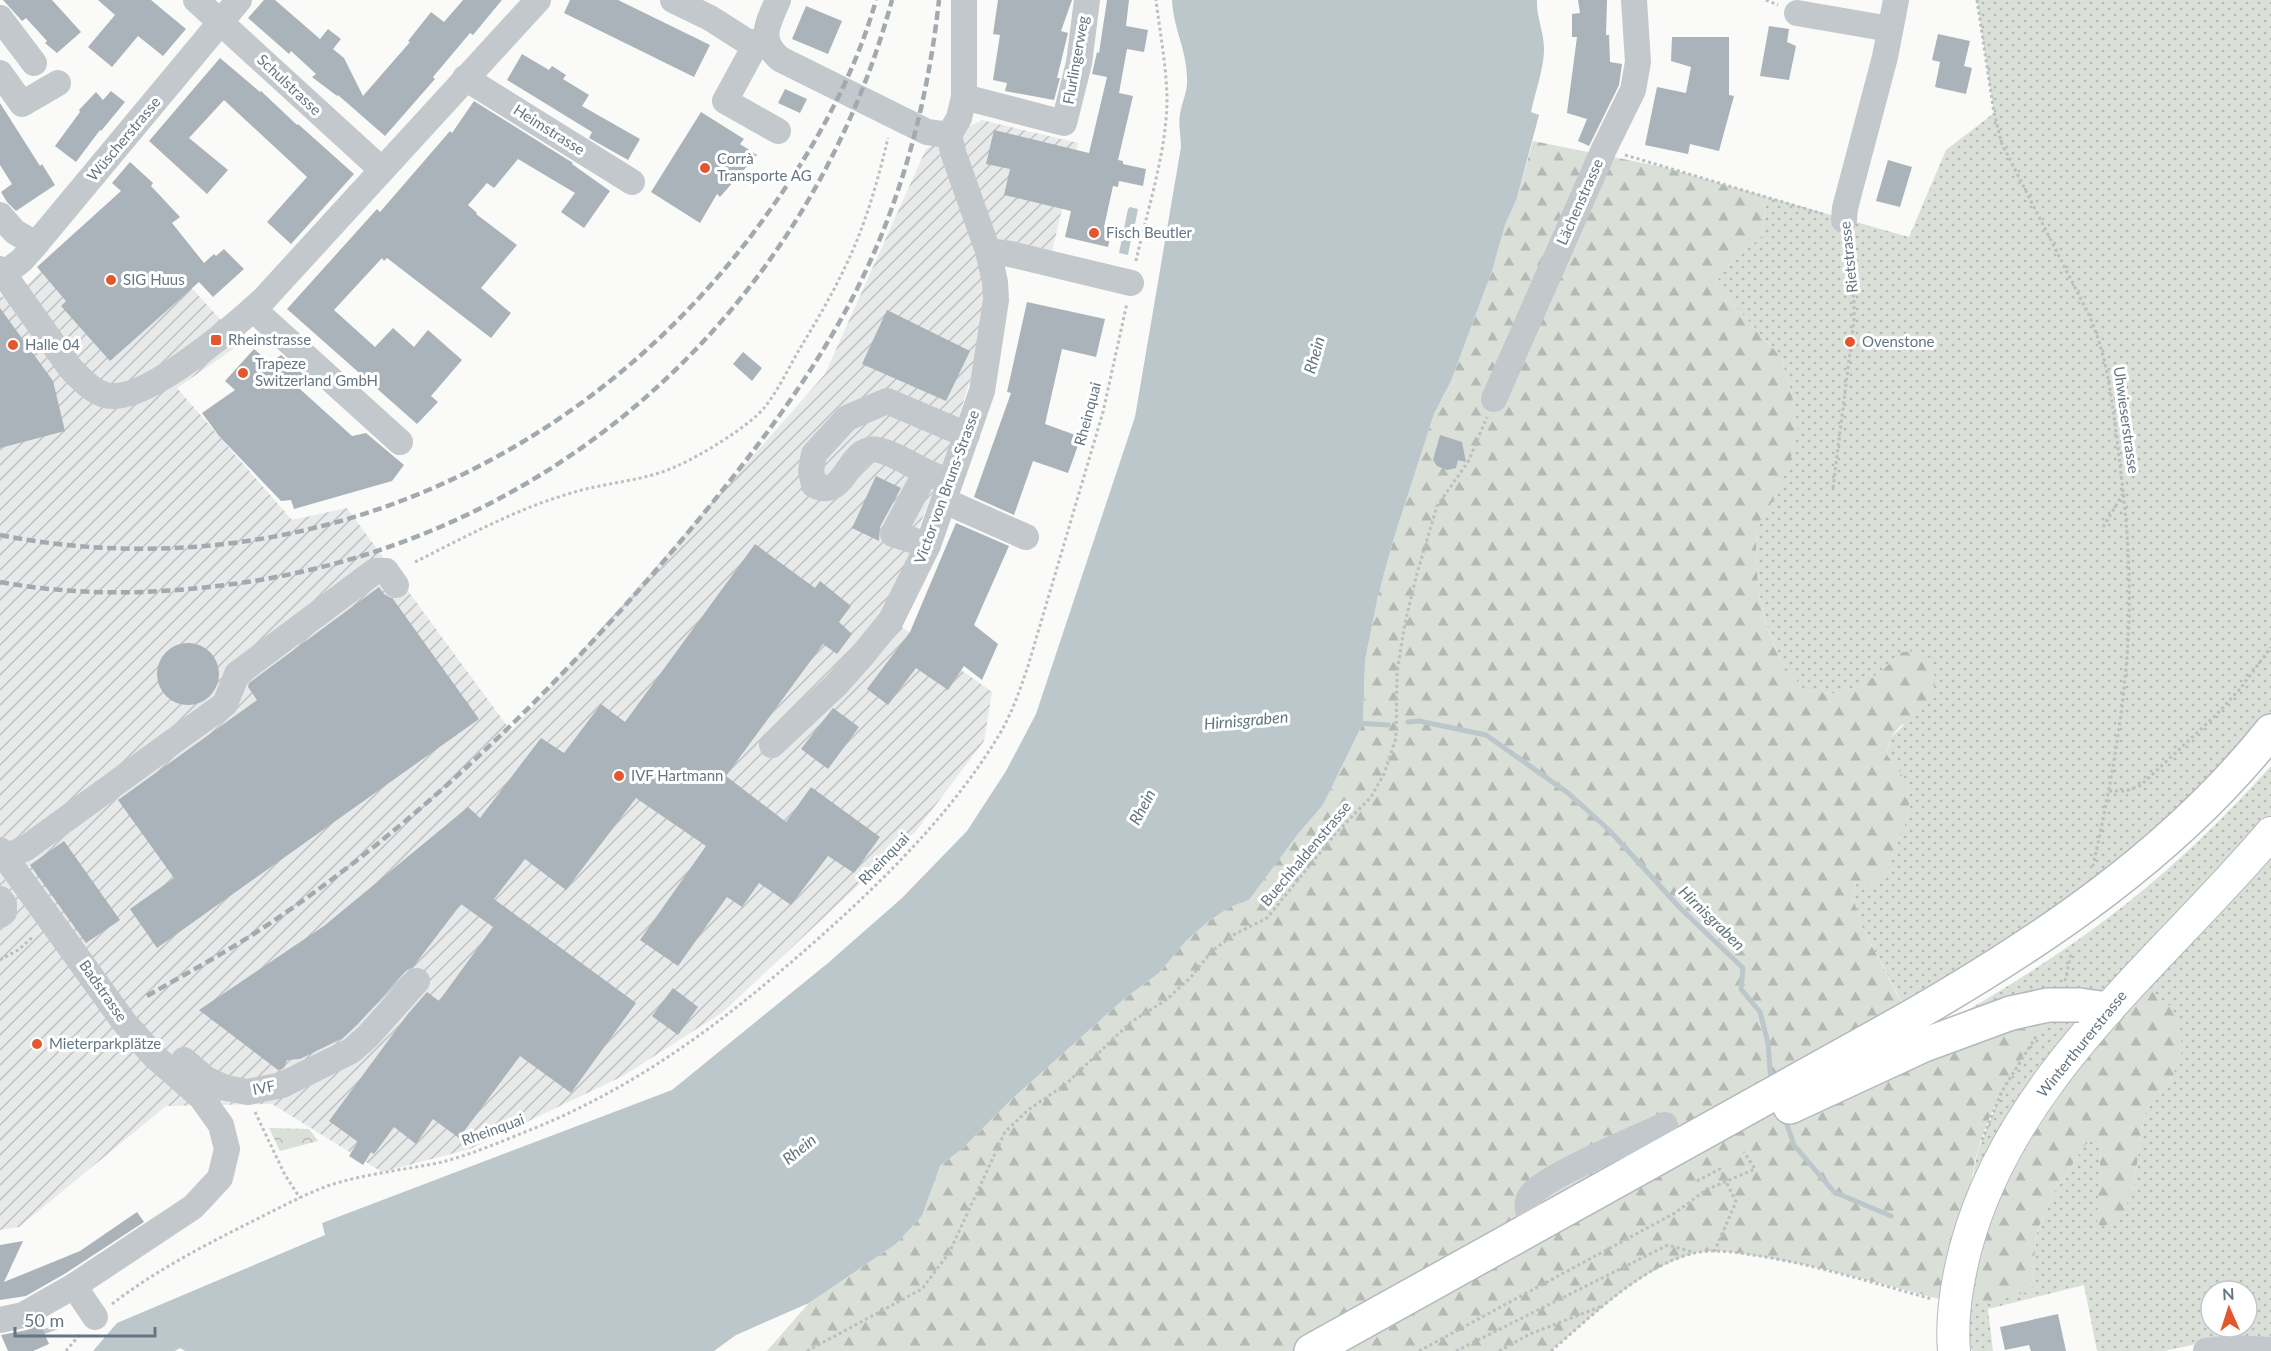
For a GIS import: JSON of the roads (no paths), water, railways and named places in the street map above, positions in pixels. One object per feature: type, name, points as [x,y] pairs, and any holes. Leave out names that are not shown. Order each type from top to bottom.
[{"type":"highway","points":[[1350,1351],[1775,1114],[1841,1072],[2057,926],[2106,889],[2190,818],[2252,755],[2271,731]]},
{"type":"highway","points":[[1311,1351],[1535,1225],[1729,1139],[1841,1072],[2012,975],[2110,906],[2194,836],[2271,757]]},
{"type":"highway","points":[[1841,1072],[2011,1013],[2048,1005],[2094,1007]]},
{"type":"main road","name":"Winterthurerstrasse","points":[[1954,1351],[1955,1298],[1971,1230],[1983,1195],[2004,1152],[2094,1007],[2271,833]]},
{"type":"street","name":"Schulstrasse","points":[[195,0],[382,170]]},
{"type":"street","name":"Wüscherstrasse","points":[[2,272],[22,260],[36,244],[239,0]]},
{"type":"street","points":[[2,272],[72,369],[97,392],[113,397],[131,393],[163,376],[229,330],[253,309],[538,0]]},
{"type":"street","points":[[674,0],[710,18],[746,41],[762,44],[780,59],[927,132],[949,135],[960,118],[964,97],[964,0]]},
{"type":"street","points":[[777,130],[725,101],[762,44],[778,0]]},
{"type":"street","name":"Flurlingerweg","points":[[964,97],[1064,123],[1079,63],[1087,0]]},
{"type":"street","name":"Lächenstrasse","points":[[1494,399],[1604,149],[1633,90],[1638,62],[1634,0]]},
{"type":"street","name":"Rietstrasse","points":[[1844,220],[1885,57],[1896,0]]},
{"type":"street","points":[[1797,13],[1890,29]]},
{"type":"street","points":[[0,18],[34,63]]},
{"type":"street","points":[[0,73],[22,104],[58,83]]},
{"type":"street","name":"Heimstrasse","points":[[465,78],[632,182]]},
{"type":"street","name":"Victor von Bruns-Strasse","points":[[772,745],[836,685],[891,620],[928,545],[982,391],[996,300],[995,282],[988,251],[949,135]]},
{"type":"street","points":[[0,215],[15,232],[36,244]]},
{"type":"street","points":[[988,251],[1010,254],[1131,283]]},
{"type":"street","points":[[253,309],[400,442]]},
{"type":"street","points":[[968,435],[887,401],[847,418],[814,454],[810,471],[814,485],[822,489],[835,486],[859,456],[868,450],[881,450],[926,472],[948,491],[1026,537]]},
{"type":"street","points":[[926,472],[893,534],[928,545]]},
{"type":"street","name":"Badstrasse","points":[[0,1320],[23,1315],[74,1286],[193,1207],[220,1178],[227,1149],[220,1125],[201,1097],[154,1056],[124,1022],[2,854],[26,848],[225,704],[237,674],[375,571],[386,571],[396,585]]},
{"type":"street","points":[[0,899],[4,904],[4,912],[0,915]]},
{"type":"street","name":"IVF","points":[[85,966],[122,990],[159,1039],[206,1079],[226,1088],[248,1092],[282,1085],[351,1051],[368,1036],[417,981]]},
{"type":"street","points":[[1535,1225],[1527,1209],[1531,1196],[1537,1190],[1568,1172],[1665,1125]]},
{"type":"street","points":[[74,1286],[95,1317]]},
{"type":"street","points":[[2206,1351],[2234,1348],[2271,1350]]},
{"type":"water","name":"Rhein","points":[[1172,0],[1537,0],[1544,45],[1542,67],[1531,112],[1539,115],[1517,198],[1505,225],[1492,271],[1451,381],[1434,414],[1393,541],[1378,596],[1365,660],[1363,723],[1323,805],[1298,834],[1249,900],[1230,907],[1209,921],[1186,941],[1159,973],[1124,999],[1013,1098],[963,1148],[940,1166],[922,1216],[896,1244],[809,1303],[736,1335],[714,1351],[185,1351],[180,1348],[175,1351],[93,1351],[117,1323],[325,1235],[322,1223],[672,1090],[828,963],[902,898],[967,831],[1006,771],[1036,714],[1135,417],[1181,147],[1179,118],[1187,83],[1185,58]]},
{"type":"water","points":[[1130,207],[1138,209],[1135,224],[1131,228],[1128,255],[1119,253]]},
{"type":"waterway","name":"Hirnisgraben","points":[[1408,722],[1419,721],[1486,735],[1568,793],[1609,830],[1681,909],[1743,968],[1741,989],[1760,1012],[1768,1043],[1771,1082]]},
{"type":"waterway","name":"Hirnisgraben","points":[[1357,723],[1388,725]]},
{"type":"waterway","name":"Hirnisgraben","points":[[1784,1116],[1794,1145],[1834,1192],[1891,1216]]},
{"type":"waterway","points":[[43,1332],[60,1326]]},
{"type":"railway","points":[[0,535],[113,548],[224,544],[331,524],[433,488],[529,438],[618,374],[699,298],[770,210],[803,161],[832,110],[857,56],[876,0]]},
{"type":"railway","points":[[0,582],[81,591],[163,591],[217,586],[336,563],[448,523],[552,468],[645,398],[727,315],[796,220],[852,115],[892,0]]},
{"type":"railway","points":[[147,996],[272,922],[389,835],[444,787],[498,738],[600,634],[717,497],[761,441],[802,383],[839,322],[872,257],[900,186],[911,149],[928,75],[939,0]]},
{"type":"place","name":"Corrà Transporte AG","points":[[705,168]]},
{"type":"place","name":"Fisch Beutler","points":[[1094,233]]},
{"type":"place","name":"SIG Huus","points":[[111,280]]},
{"type":"place","name":"Rheinstrasse","points":[[216,340]]},
{"type":"place","name":"Ovenstone","points":[[1850,342]]},
{"type":"place","name":"Halle 04","points":[[13,345]]},
{"type":"place","name":"Trapeze Switzerland GmbH","points":[[243,373]]},
{"type":"place","name":"IVF Hartmann","points":[[619,776]]},
{"type":"place","name":"Mieterparkplätze","points":[[37,1044]]}]
